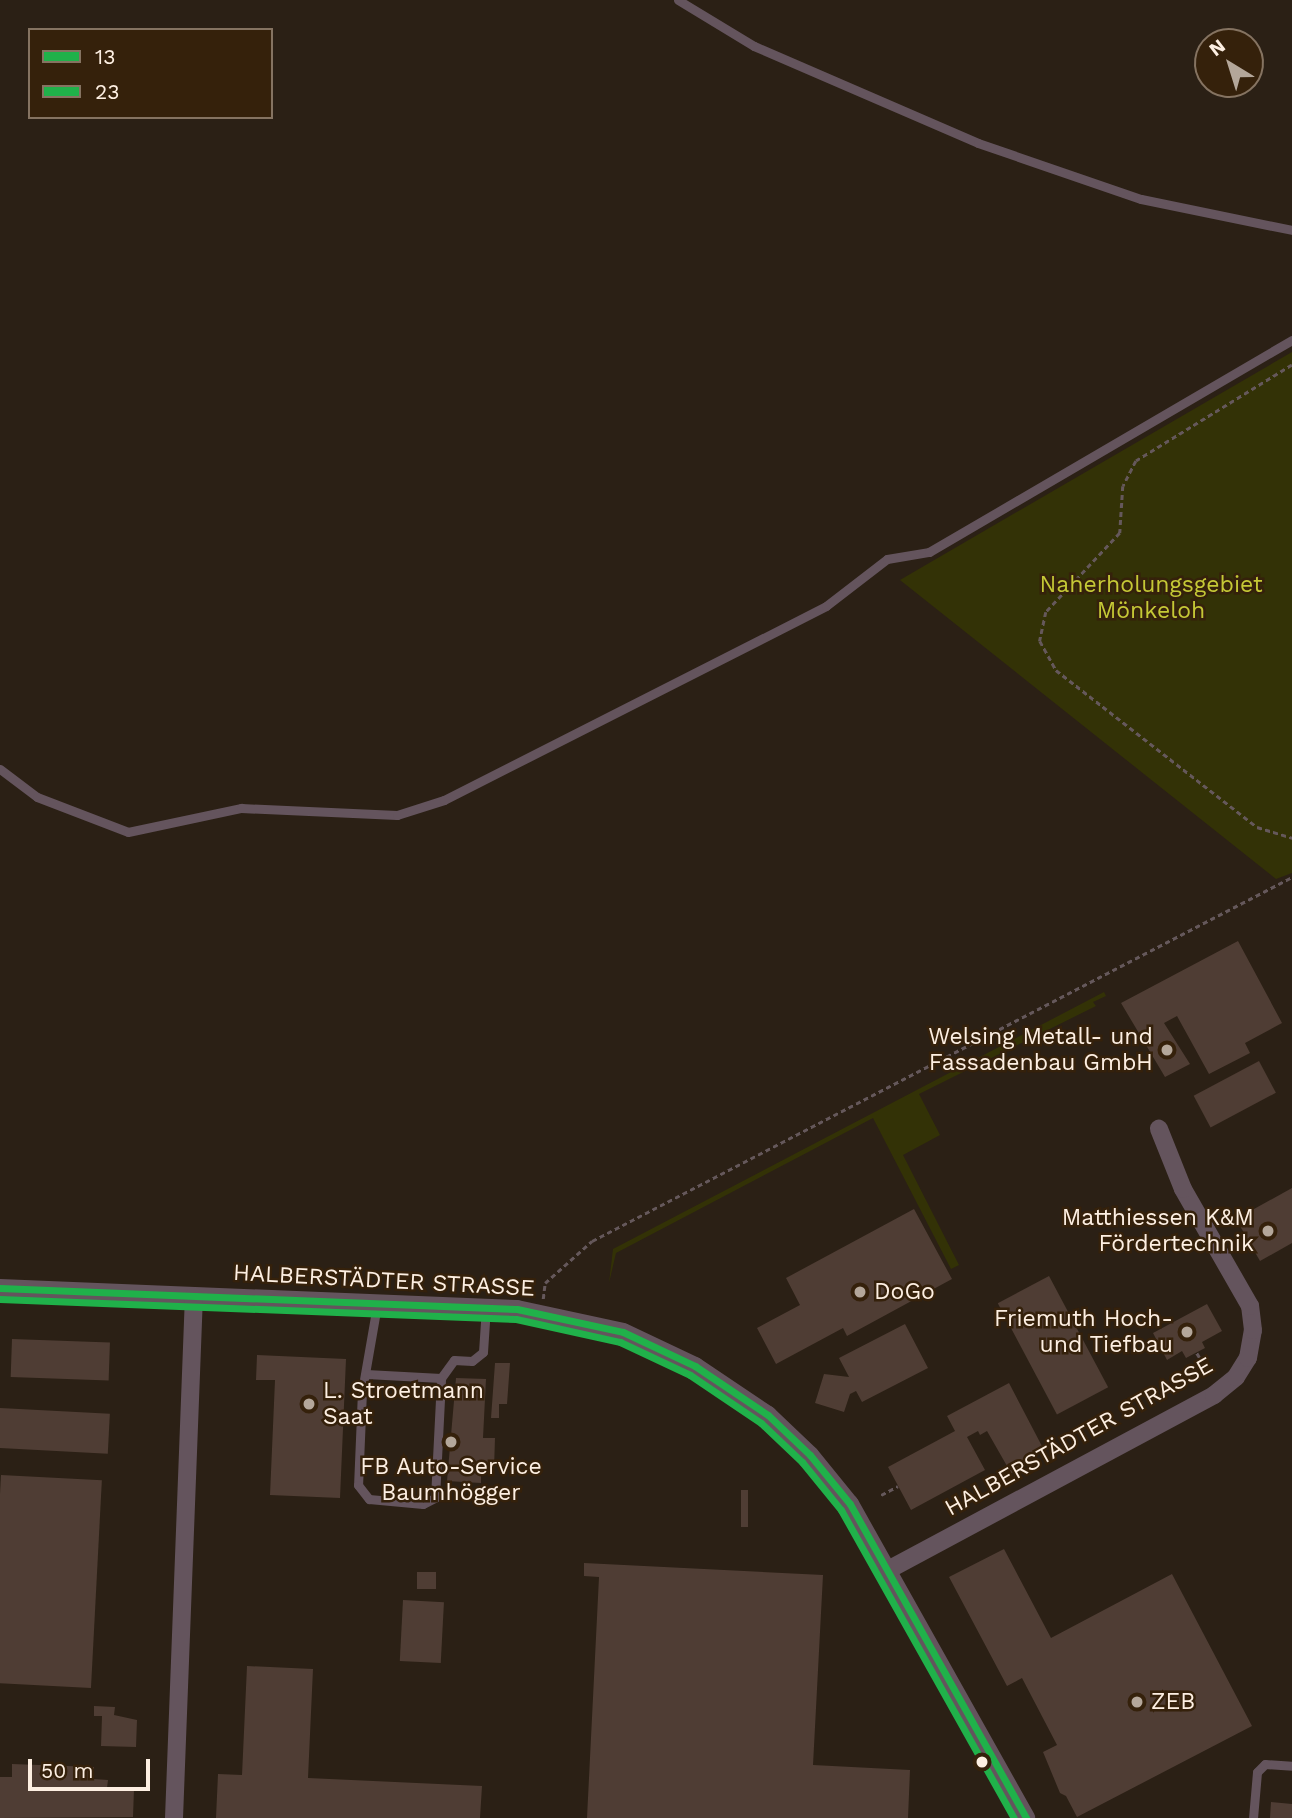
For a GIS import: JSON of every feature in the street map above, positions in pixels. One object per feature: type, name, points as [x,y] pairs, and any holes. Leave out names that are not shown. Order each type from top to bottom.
[{"type":"street","name":"HALBERSTÄDTER STRASSE","points":[[888,1570],[1214,1395],[1236,1377],[1248,1358],[1253,1330],[1250,1306],[1183,1189],[1159,1129]]},
{"type":"street","name":"HALBERSTÄDTER STRASSE","points":[[0,1288],[377,1305],[486,1307],[541,1312],[623,1332],[741,1394],[791,1435],[836,1485],[888,1570],[1026,1818]]},
{"type":"street","points":[[174,1818],[194,1296]]},
{"type":"lane","points":[[678,0],[754,46],[978,143],[1141,199],[1292,230]]},
{"type":"lane","points":[[0,769],[37,797],[128,832],[241,808],[397,815],[444,800],[826,606],[887,559],[929,552],[1292,340]]},
{"type":"lane","points":[[377,1305],[366,1374],[358,1485],[369,1499],[423,1504],[435,1498],[441,1378],[454,1360],[472,1361],[483,1352],[486,1307]]},
{"type":"lane","points":[[366,1374],[441,1378]]},
{"type":"lane","points":[[1253,1818],[1257,1772],[1265,1765],[1292,1766]]},
{"type":"path","points":[[1292,365],[1136,461],[1123,486],[1120,533],[1046,612],[1040,641],[1056,670],[1265,832],[1292,838]]},
{"type":"path","points":[[541,1312],[545,1283],[592,1241],[1292,877]]},
{"type":"path","points":[[1197,1353],[1200,1358]]},
{"type":"path","points":[[881,1495],[898,1486]]},
{"type":"green space","name":"Naherholungsgebiet Mönkeloh","points":[[1292,352],[1292,873],[1276,879],[900,580]]},
{"type":"green space","points":[[1104,992],[1106,996],[1093,1002],[1096,1006],[919,1094],[940,1135],[903,1155],[959,1265],[951,1269],[873,1118],[616,1253],[609,1283],[613,1249]]},
{"type":"building","points":[[1238,941],[1282,1023],[1245,1043],[1250,1053],[1209,1074],[1177,1016],[1164,1023],[1190,1064],[1165,1077],[1121,1003]]},
{"type":"building","points":[[1259,1061],[1276,1093],[1211,1128],[1194,1096]]},
{"type":"building","name":"Matthiessen K&M Fördertechnik","points":[[1292,1188],[1292,1243],[1260,1261],[1236,1219]]},
{"type":"building","name":"DoGo","points":[[914,1209],[952,1279],[847,1336],[843,1328],[776,1364],[757,1328],[800,1305],[786,1278]]},
{"type":"building","points":[[1049,1276],[1108,1387],[1057,1414],[998,1303]]},
{"type":"building","name":"Friemuth Hoch- und Tiefbau","points":[[1207,1304],[1222,1331],[1202,1342],[1205,1348],[1186,1358],[1182,1351],[1167,1360],[1153,1333]]},
{"type":"building","points":[[905,1324],[928,1368],[862,1402],[856,1391],[850,1394],[844,1412],[815,1403],[824,1374],[849,1377],[839,1358]]},
{"type":"building","points":[[12,1339],[110,1342],[109,1380],[11,1377]]},
{"type":"building","name":"L. Stroetmann Saat","points":[[257,1355],[346,1359],[340,1498],[270,1495],[275,1380],[256,1380]]},
{"type":"building","points":[[495,1363],[510,1363],[507,1404],[499,1404],[499,1418],[491,1418]]},
{"type":"building","points":[[456,1378],[486,1379],[483,1438],[495,1438],[494,1469],[481,1468],[481,1483],[447,1481]]},
{"type":"building","points":[[1009,1383],[1044,1450],[1026,1460],[1019,1472],[1011,1473],[987,1431],[980,1435],[978,1431],[967,1437],[985,1470],[911,1510],[888,1467],[955,1431],[947,1416]]},
{"type":"building","points":[[0,1408],[110,1414],[108,1454],[0,1448]]},
{"type":"building","points":[[1,1475],[102,1480],[91,1688],[0,1683]]},
{"type":"building","points":[[741,1490],[748,1490],[748,1527],[741,1527]]},
{"type":"building","name":"ZEB","points":[[1004,1549],[1051,1638],[1172,1574],[1252,1726],[1077,1817],[1066,1796],[1060,1793],[1043,1752],[1057,1745],[1022,1678],[1007,1686],[949,1577]]},
{"type":"building","points":[[584,1563],[823,1575],[813,1765],[910,1770],[908,1818],[587,1818],[599,1577],[584,1576]]},
{"type":"building","points":[[417,1572],[436,1572],[436,1589],[417,1589]]},
{"type":"building","points":[[403,1600],[444,1602],[441,1663],[400,1661]]},
{"type":"building","points":[[247,1666],[313,1669],[308,1778],[482,1786],[480,1818],[216,1818],[218,1774],[242,1775]]},
{"type":"building","points":[[94,1706],[115,1707],[114,1715],[137,1720],[136,1747],[101,1746],[102,1716],[94,1716]]},
{"type":"building","points":[[12,1764],[94,1767],[94,1779],[108,1780],[107,1788],[134,1789],[133,1817],[0,1818],[0,1777],[12,1777]]},
{"type":"building","points":[[1271,1802],[1292,1804],[1292,1818],[1270,1818]]},
{"type":"transit line","name":"13","points":[[0,1288],[517,1309],[623,1332],[695,1366],[768,1415],[810,1455],[850,1504],[1026,1818]]},
{"type":"transit line","name":"23","points":[[0,1299],[516,1319],[620,1342],[690,1375],[761,1423],[802,1462],[841,1510],[1014,1818]]},
{"type":"place","name":"Welsing Metall- und Fassadenbau GmbH","points":[[1167,1050]]},
{"type":"place","name":"Matthiessen K&M Fördertechnik","points":[[1268,1231]]},
{"type":"place","name":"DoGo","points":[[860,1292]]},
{"type":"place","name":"Friemuth Hoch- und Tiefbau","points":[[1187,1332]]},
{"type":"place","name":"L. Stroetmann Saat","points":[[309,1404]]},
{"type":"place","name":"FB Auto-Service Baumhögger","points":[[451,1442]]},
{"type":"place","name":"ZEB","points":[[1137,1702]]}]
